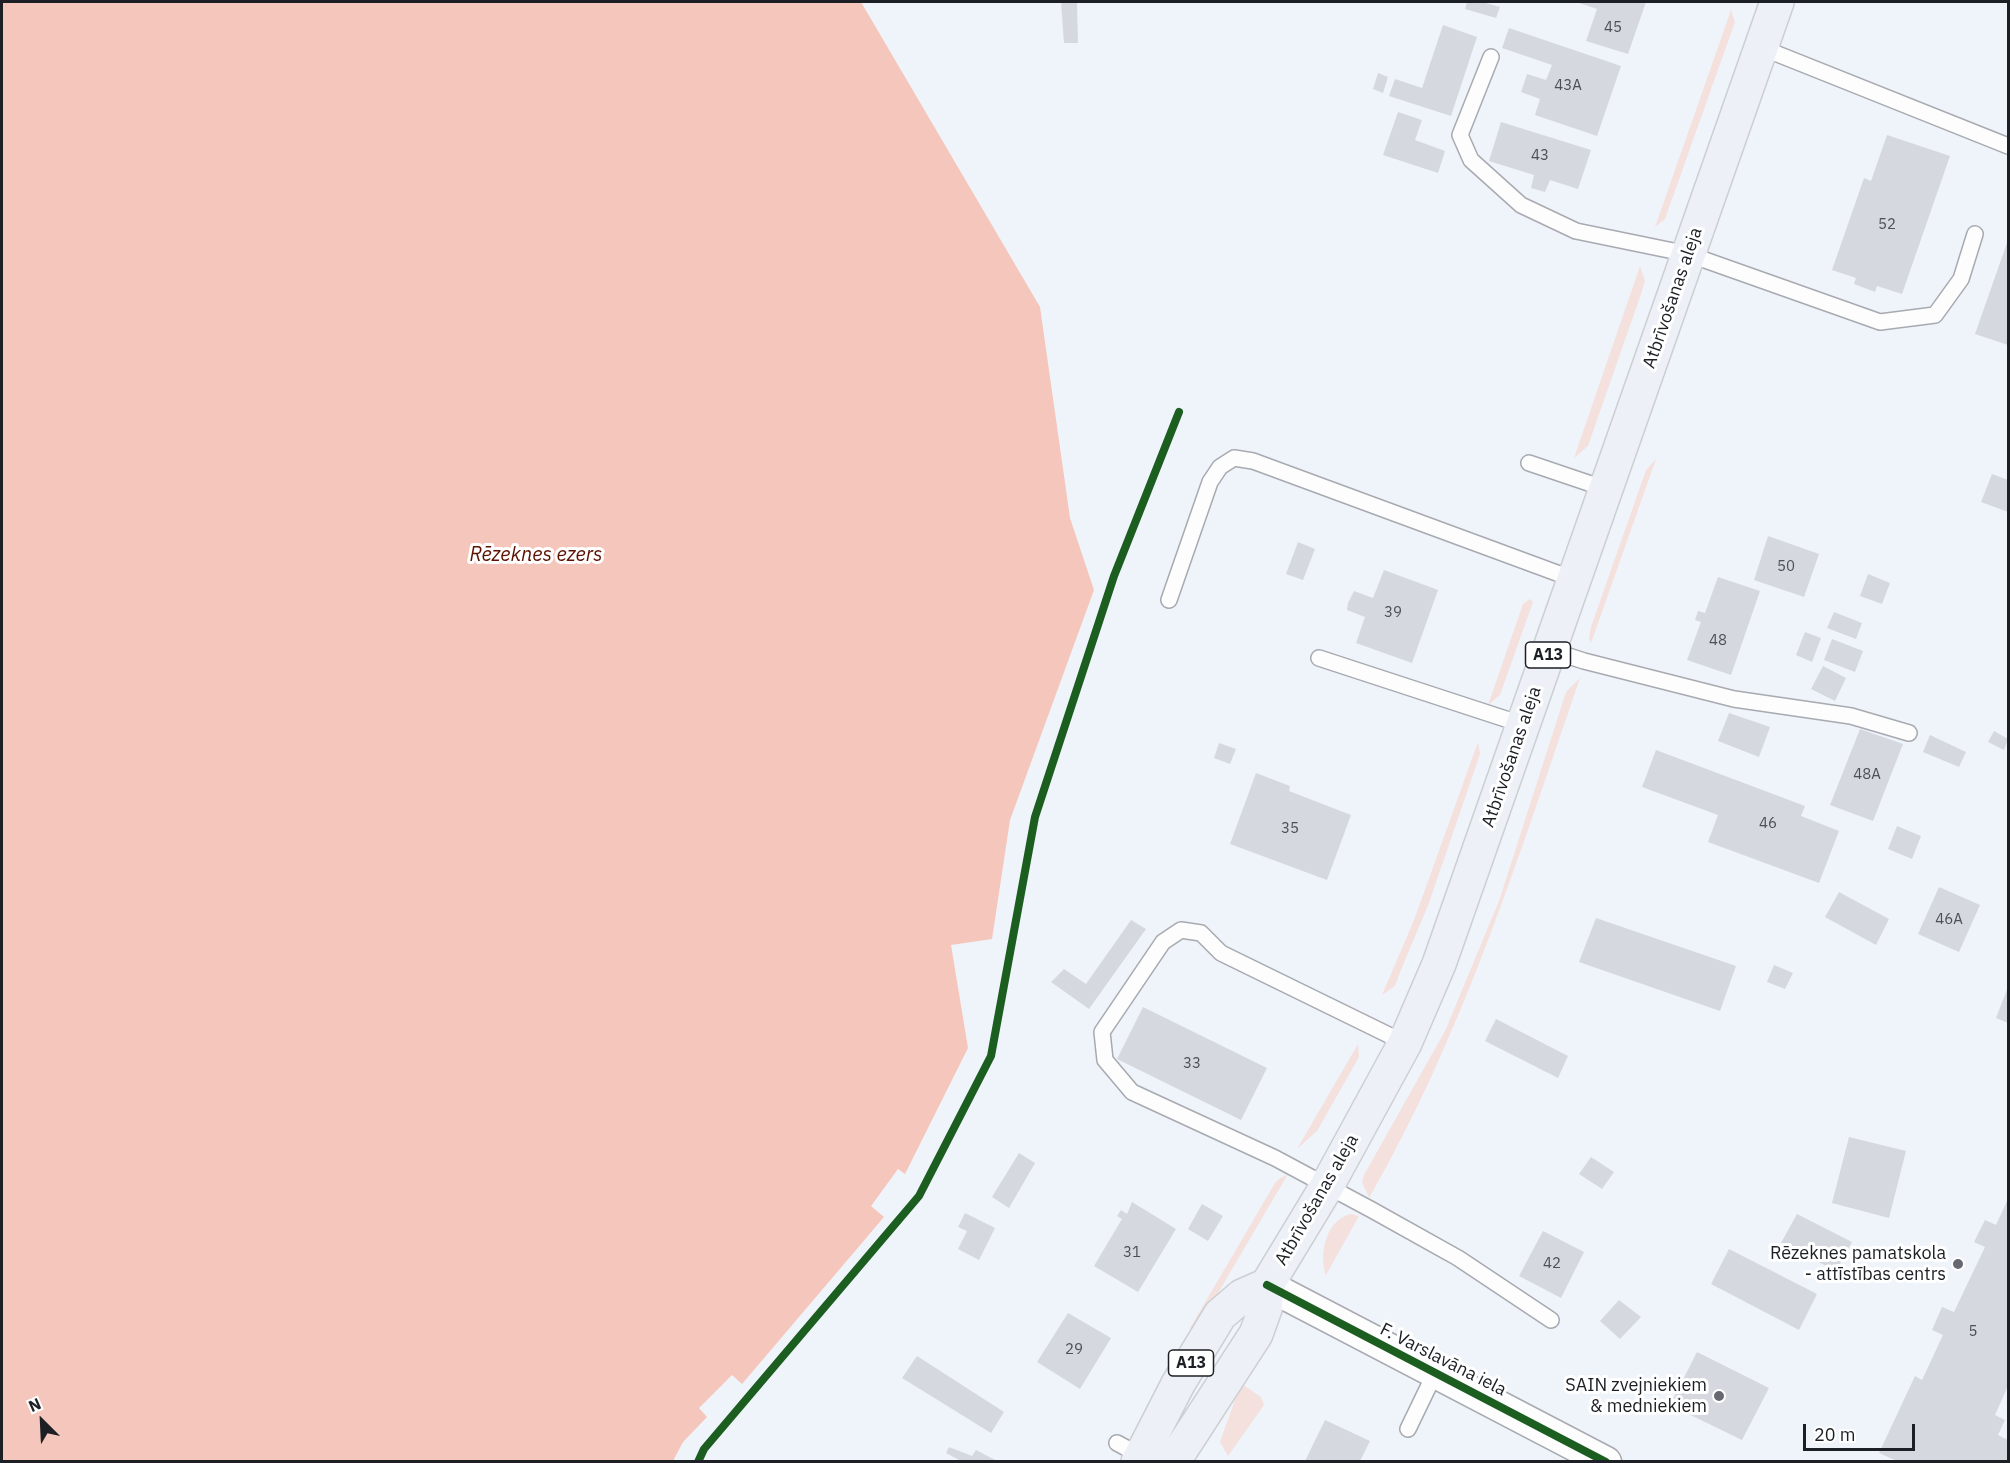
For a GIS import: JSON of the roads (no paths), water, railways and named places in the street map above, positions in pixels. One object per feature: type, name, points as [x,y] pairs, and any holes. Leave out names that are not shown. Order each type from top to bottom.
[{"type":"main road","name":"Atbrīvošanas aleja","points":[[1173,1461],[1256,1334],[1265,1309],[1267,1285],[1327,1186],[1405,1043],[1439,964],[1775,2]]},
{"type":"main road","name":"Atbrīvošanas aleja","points":[[1132,1453],[1221,1316],[1242,1296],[1267,1285]]},
{"type":"street","name":"F. Varslavāna iela","points":[[1267,1285],[1606,1461]]},
{"type":"lane","points":[[1760,47],[2008,146]]},
{"type":"lane","points":[[1491,57],[1460,135],[1471,160],[1521,205],[1576,231],[1688,254],[1880,322],[1935,315],[1961,279],[1975,234]]},
{"type":"lane","points":[[1169,600],[1210,482],[1220,467],[1234,458],[1253,462],[1573,579]]},
{"type":"lane","points":[[1529,463],[1606,489]]},
{"type":"lane","points":[[1550,650],[1584,661],[1734,699],[1851,716],[1909,733]]},
{"type":"lane","points":[[1319,658],[1524,725]]},
{"type":"lane","points":[[1405,1043],[1221,953],[1201,933],[1181,930],[1163,942],[1102,1032],[1105,1060],[1132,1092],[1275,1158],[1327,1186],[1458,1258],[1551,1320]]},
{"type":"lane","points":[[1408,1429],[1435,1373]]},
{"type":"water","name":"Rēzeknes ezers","points":[[2,2],[861,2],[1040,307],[1070,518],[1094,590],[1010,820],[992,939],[951,945],[968,1048],[905,1174],[898,1169],[871,1206],[884,1217],[742,1384],[732,1375],[699,1408],[707,1417],[683,1442],[673,1461],[2,1461]]},
{"type":"place","name":"Rēzeknes pamatskola - attīstības centrs","points":[[1958,1264]]},
{"type":"place","name":"SAIN zvejniekiem & medniekiem","points":[[1719,1396]]}]
